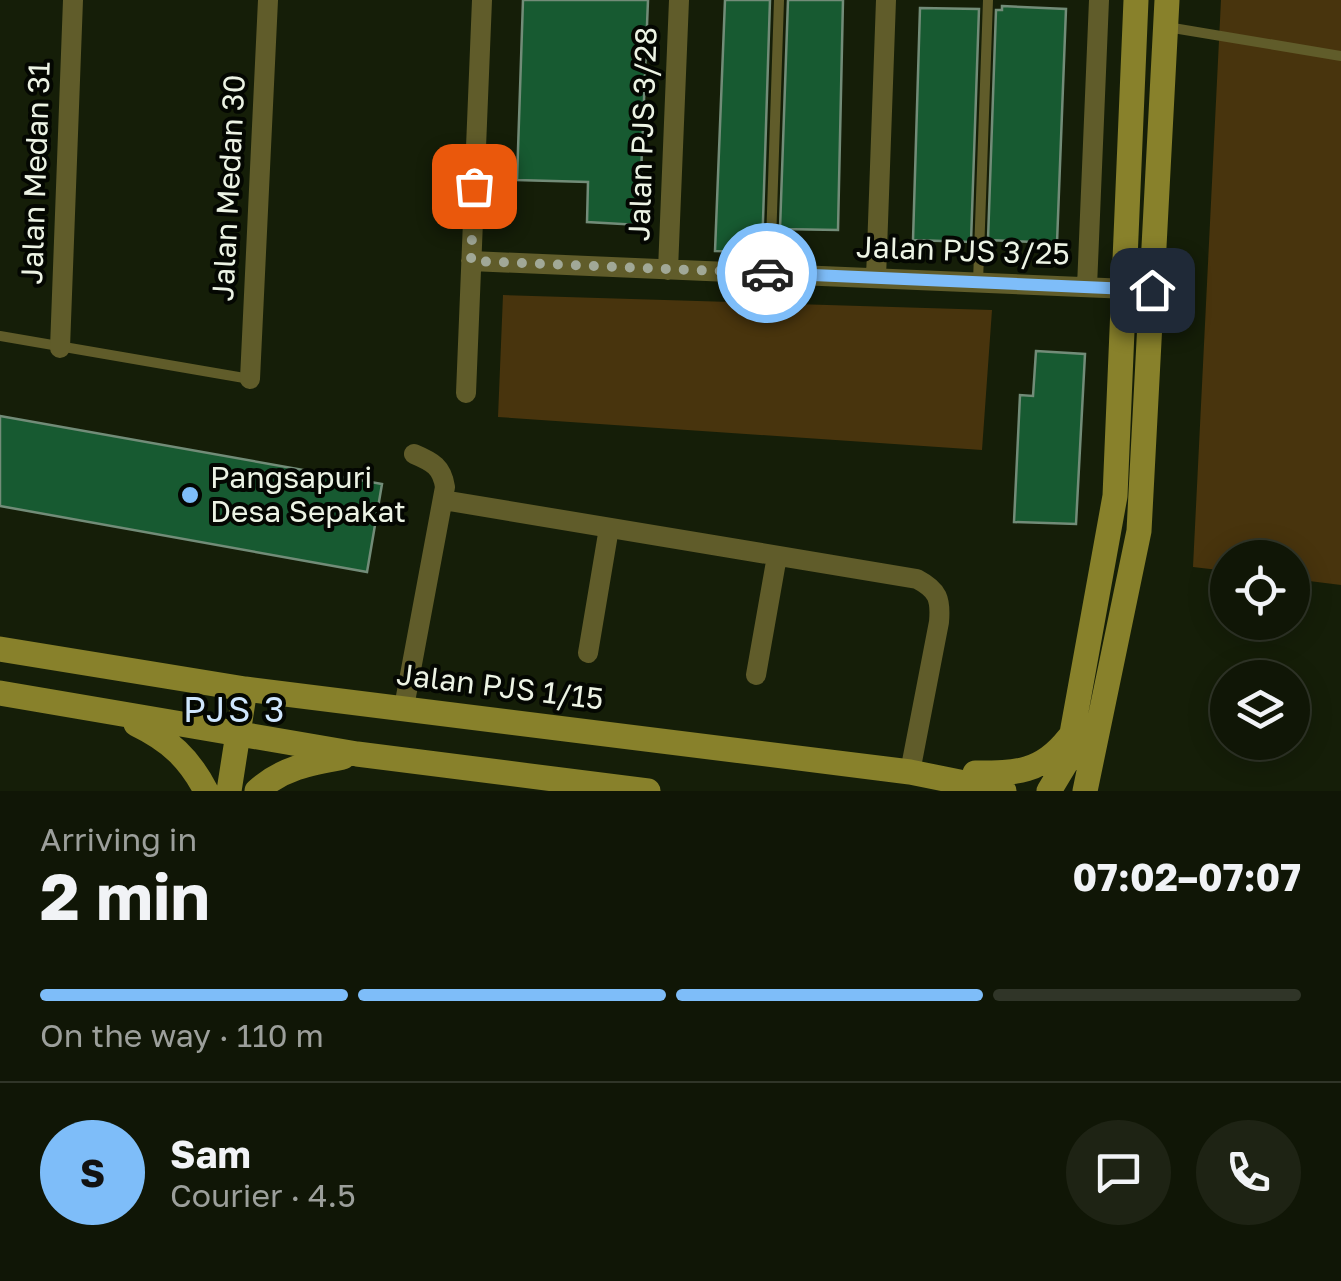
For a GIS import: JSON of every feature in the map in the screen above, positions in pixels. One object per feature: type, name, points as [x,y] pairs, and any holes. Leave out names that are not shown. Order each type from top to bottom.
[{"type":"main road","points":[[1048,791],[1060,778],[1066,761],[1116,496],[1136,0]]},
{"type":"main road","points":[[1084,791],[1139,531],[1167,0]]},
{"type":"main road","name":"Jalan PJS 1/15","points":[[0,649],[245,689],[910,772],[998,789]]},
{"type":"main road","points":[[230,791],[245,689]]},
{"type":"main road","points":[[0,693],[357,754],[648,791]]},
{"type":"main road","points":[[115,714],[161,736],[186,757],[206,791]]},
{"type":"main road","points":[[910,772],[1008,773],[1033,768],[1054,757],[1071,735]]},
{"type":"main road","points":[[258,791],[276,775],[302,765],[357,754]]},
{"type":"street","name":"Jalan Medan 31","points":[[60,348],[72,0]]},
{"type":"street","name":"Jalan Medan 30","points":[[250,379],[268,0]]},
{"type":"street","points":[[466,393],[482,0]]},
{"type":"street","name":"Jalan PJS 3/28","points":[[668,270],[678,0]]},
{"type":"street","points":[[876,278],[886,0]]},
{"type":"street","points":[[1088,287],[1099,0]]},
{"type":"street","name":"Jalan PJS 3/25","points":[[471,261],[1152,290]]},
{"type":"street","points":[[404,707],[444,500],[442,471],[430,460],[414,454]]},
{"type":"street","points":[[444,500],[918,579],[931,586],[940,600],[910,772]]},
{"type":"street","points":[[588,653],[609,528]]},
{"type":"street","points":[[756,676],[776,556]]},
{"type":"lane","points":[[770,273],[780,0]]},
{"type":"lane","points":[[978,282],[988,0]]},
{"type":"lane","points":[[1166,27],[1341,56]]},
{"type":"lane","points":[[0,336],[250,379]]},
{"type":"shaded area","points":[[1221,0],[1341,0],[1341,585],[1310,581],[1310,540],[1210,540],[1210,569],[1193,567]]},
{"type":"shaded area","points":[[503,295],[992,310],[982,450],[498,417]]},
{"type":"building","points":[[523,0],[648,0],[639,225],[587,222],[588,182],[517,180]]},
{"type":"building","points":[[725,0],[770,0],[762,252],[715,251]]},
{"type":"building","points":[[788,0],[843,0],[838,230],[780,229]]},
{"type":"building","points":[[1002,6],[1066,9],[1057,243],[988,240],[996,10],[1002,10]]},
{"type":"building","points":[[920,8],[979,9],[971,242],[913,240]]},
{"type":"building","points":[[1036,351],[1085,354],[1076,524],[1014,522],[1020,395],[1033,396]]},
{"type":"building","name":"Pangsapuri Desa Sepakat","points":[[0,416],[382,484],[367,572],[0,506]]},
{"type":"way so far","points":[[474,186],[471,261],[767,273]]},
{"type":"place","name":"Pangsapuri Desa Sepakat","points":[[190,495]]},
{"type":"district","name":"PJS 3","points":[[235,710]]},
{"type":"route","points":[[767,273],[1152,290]]}]
